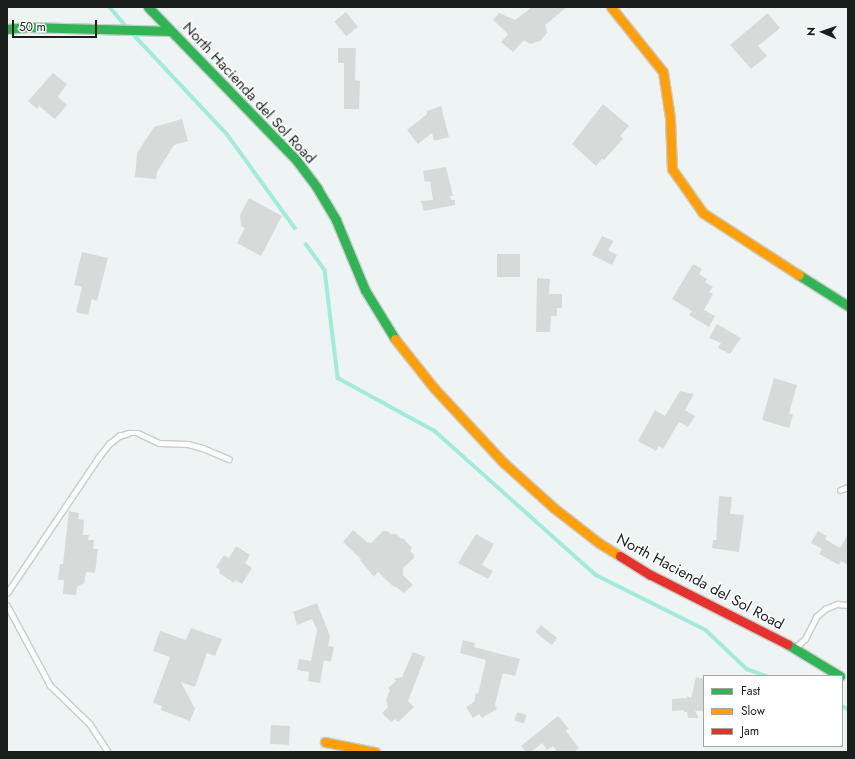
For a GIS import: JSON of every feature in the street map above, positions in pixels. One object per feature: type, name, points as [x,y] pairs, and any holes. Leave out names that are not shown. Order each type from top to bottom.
[{"type":"street","name":"North Hacienda del Sol Road","points":[[148,7],[297,161],[317,188],[336,220],[365,290],[390,333],[434,388],[504,463],[554,508],[599,543],[650,575],[717,607],[795,648],[838,675]]},
{"type":"street","points":[[611,7],[663,72],[670,118],[672,169],[703,213],[848,306]]},
{"type":"street","points":[[7,29],[27,27],[170,31]]},
{"type":"street","points":[[325,742],[375,752]]},
{"type":"lane","points":[[7,593],[98,458],[109,444],[118,436],[129,433],[138,433],[159,443],[188,444],[203,448],[229,459]]},
{"type":"lane","points":[[840,490],[848,487]]},
{"type":"lane","points":[[795,648],[805,638],[816,617],[824,609],[837,604],[848,606]]},
{"type":"lane","points":[[7,605],[50,685],[90,724],[108,752]]},
{"type":"building","points":[[532,7],[567,7],[545,25],[547,33],[540,41],[530,44],[524,40],[513,52],[501,42],[508,34],[493,20],[499,13],[515,20]]},
{"type":"building","points":[[346,12],[358,27],[346,36],[334,21]]},
{"type":"building","points":[[768,13],[780,28],[758,46],[767,56],[751,69],[730,45]]},
{"type":"building","points":[[338,48],[356,48],[355,80],[360,81],[359,109],[344,109],[344,63],[338,63]]},
{"type":"building","points":[[53,73],[67,84],[58,97],[67,105],[55,119],[39,106],[37,109],[28,101]]},
{"type":"building","points":[[603,104],[629,126],[620,136],[623,139],[604,160],[602,159],[596,166],[572,144]]},
{"type":"building","points":[[441,106],[449,137],[434,141],[432,133],[418,144],[407,130],[427,114],[427,111]]},
{"type":"building","points":[[182,119],[188,141],[174,145],[157,172],[156,179],[135,177],[137,153],[154,127]]},
{"type":"building","points":[[446,167],[453,196],[450,196],[451,200],[455,200],[455,205],[424,211],[421,201],[433,200],[430,181],[425,182],[423,171]]},
{"type":"building","points":[[249,198],[282,216],[261,256],[237,243],[245,228],[241,226],[240,215]]},
{"type":"building","points":[[602,236],[614,241],[608,250],[617,255],[612,265],[592,255]]},
{"type":"building","points":[[82,252],[108,258],[97,301],[92,299],[88,315],[76,312],[82,287],[74,285]]},
{"type":"building","points":[[497,254],[520,254],[520,277],[497,277]]},
{"type":"building","points":[[693,264],[702,269],[699,274],[707,279],[705,282],[713,287],[709,292],[713,294],[704,310],[715,316],[709,327],[689,315],[692,311],[672,299]]},
{"type":"building","points":[[537,278],[550,279],[549,294],[562,294],[562,308],[557,308],[557,316],[551,316],[550,332],[536,332]]},
{"type":"building","points":[[717,324],[741,338],[730,354],[718,348],[721,343],[709,338]]},
{"type":"building","points":[[774,378],[797,385],[789,413],[793,415],[789,428],[762,420]]},
{"type":"building","points":[[680,391],[694,394],[685,410],[695,416],[688,427],[679,422],[663,449],[659,446],[656,451],[638,441],[655,410],[665,416]]},
{"type":"building","points":[[719,496],[732,497],[730,514],[744,515],[739,552],[712,548],[713,540],[716,540]]},
{"type":"building","points":[[69,511],[79,513],[78,519],[84,520],[83,535],[89,535],[88,540],[94,540],[93,549],[98,549],[95,573],[86,572],[84,583],[77,587],[76,595],[63,594],[64,580],[58,580],[60,564],[63,564]]},
{"type":"building","points":[[353,530],[368,543],[371,543],[383,531],[396,534],[402,539],[403,538],[412,548],[410,551],[414,555],[414,558],[403,568],[403,575],[413,585],[404,593],[395,586],[394,587],[378,572],[374,577],[360,560],[361,559],[343,542]]},
{"type":"building","points":[[818,531],[827,536],[825,539],[840,548],[848,534],[848,565],[841,561],[839,565],[819,554],[822,549],[811,543]]},
{"type":"building","points":[[476,534],[494,544],[482,565],[493,571],[488,579],[458,563]]},
{"type":"building","points":[[236,546],[250,555],[245,563],[252,568],[242,584],[235,580],[234,583],[219,573],[220,570],[216,567],[224,555],[229,558]]},
{"type":"building","points":[[317,603],[330,636],[328,646],[334,647],[331,662],[324,660],[320,683],[308,681],[309,672],[297,670],[299,659],[311,661],[317,630],[312,619],[297,625],[293,612]]},
{"type":"building","points":[[541,625],[557,638],[552,645],[535,632]]},
{"type":"building","points":[[191,628],[222,639],[215,656],[207,653],[195,687],[181,682],[195,709],[190,721],[161,710],[162,706],[153,703],[170,657],[153,651],[160,631],[186,640]]},
{"type":"building","points":[[463,640],[475,643],[474,647],[520,659],[515,676],[503,673],[495,705],[497,709],[482,718],[479,714],[473,718],[466,707],[474,702],[476,693],[478,694],[486,660],[460,653]]},
{"type":"building","points":[[413,652],[425,657],[408,701],[414,707],[398,722],[395,719],[391,722],[382,713],[388,707],[386,700],[390,690],[388,688],[396,681],[394,679],[402,677]]},
{"type":"building","points":[[696,677],[703,679],[703,711],[695,711],[699,718],[688,718],[687,712],[684,712],[684,710],[672,711],[672,699],[687,698],[686,696],[691,698]]},
{"type":"building","points":[[517,712],[527,715],[524,724],[514,721]]},
{"type":"building","points":[[558,716],[569,729],[566,731],[579,748],[574,752],[557,752],[553,746],[547,750],[542,743],[531,752],[526,752],[521,746]]},
{"type":"building","points":[[271,725],[290,726],[289,745],[270,744]]},
{"type":"waterway","points":[[110,7],[126,26]]},
{"type":"waterway","points":[[133,34],[227,134],[295,228]]},
{"type":"waterway","points":[[306,244],[325,270],[338,378],[435,431],[596,575],[706,630],[747,669],[763,675]]},
{"type":"waterway","points":[[843,706],[848,709]]},
{"type":"traffic: fast","points":[[148,7],[297,161],[317,188],[336,220],[365,290],[395,339]]},
{"type":"traffic: fast","points":[[7,29],[27,27],[170,31]]},
{"type":"traffic: fast","points":[[799,275],[848,306]]},
{"type":"traffic: fast","points":[[787,644],[838,675]]},
{"type":"traffic: slow","points":[[611,7],[663,72],[670,118],[672,169],[703,213],[799,275]]},
{"type":"traffic: slow","points":[[395,339],[434,388],[504,463],[554,508],[599,543],[620,556]]},
{"type":"traffic: slow","points":[[325,742],[375,752]]},
{"type":"traffic: jam","points":[[620,556],[651,575],[787,644]]}]
